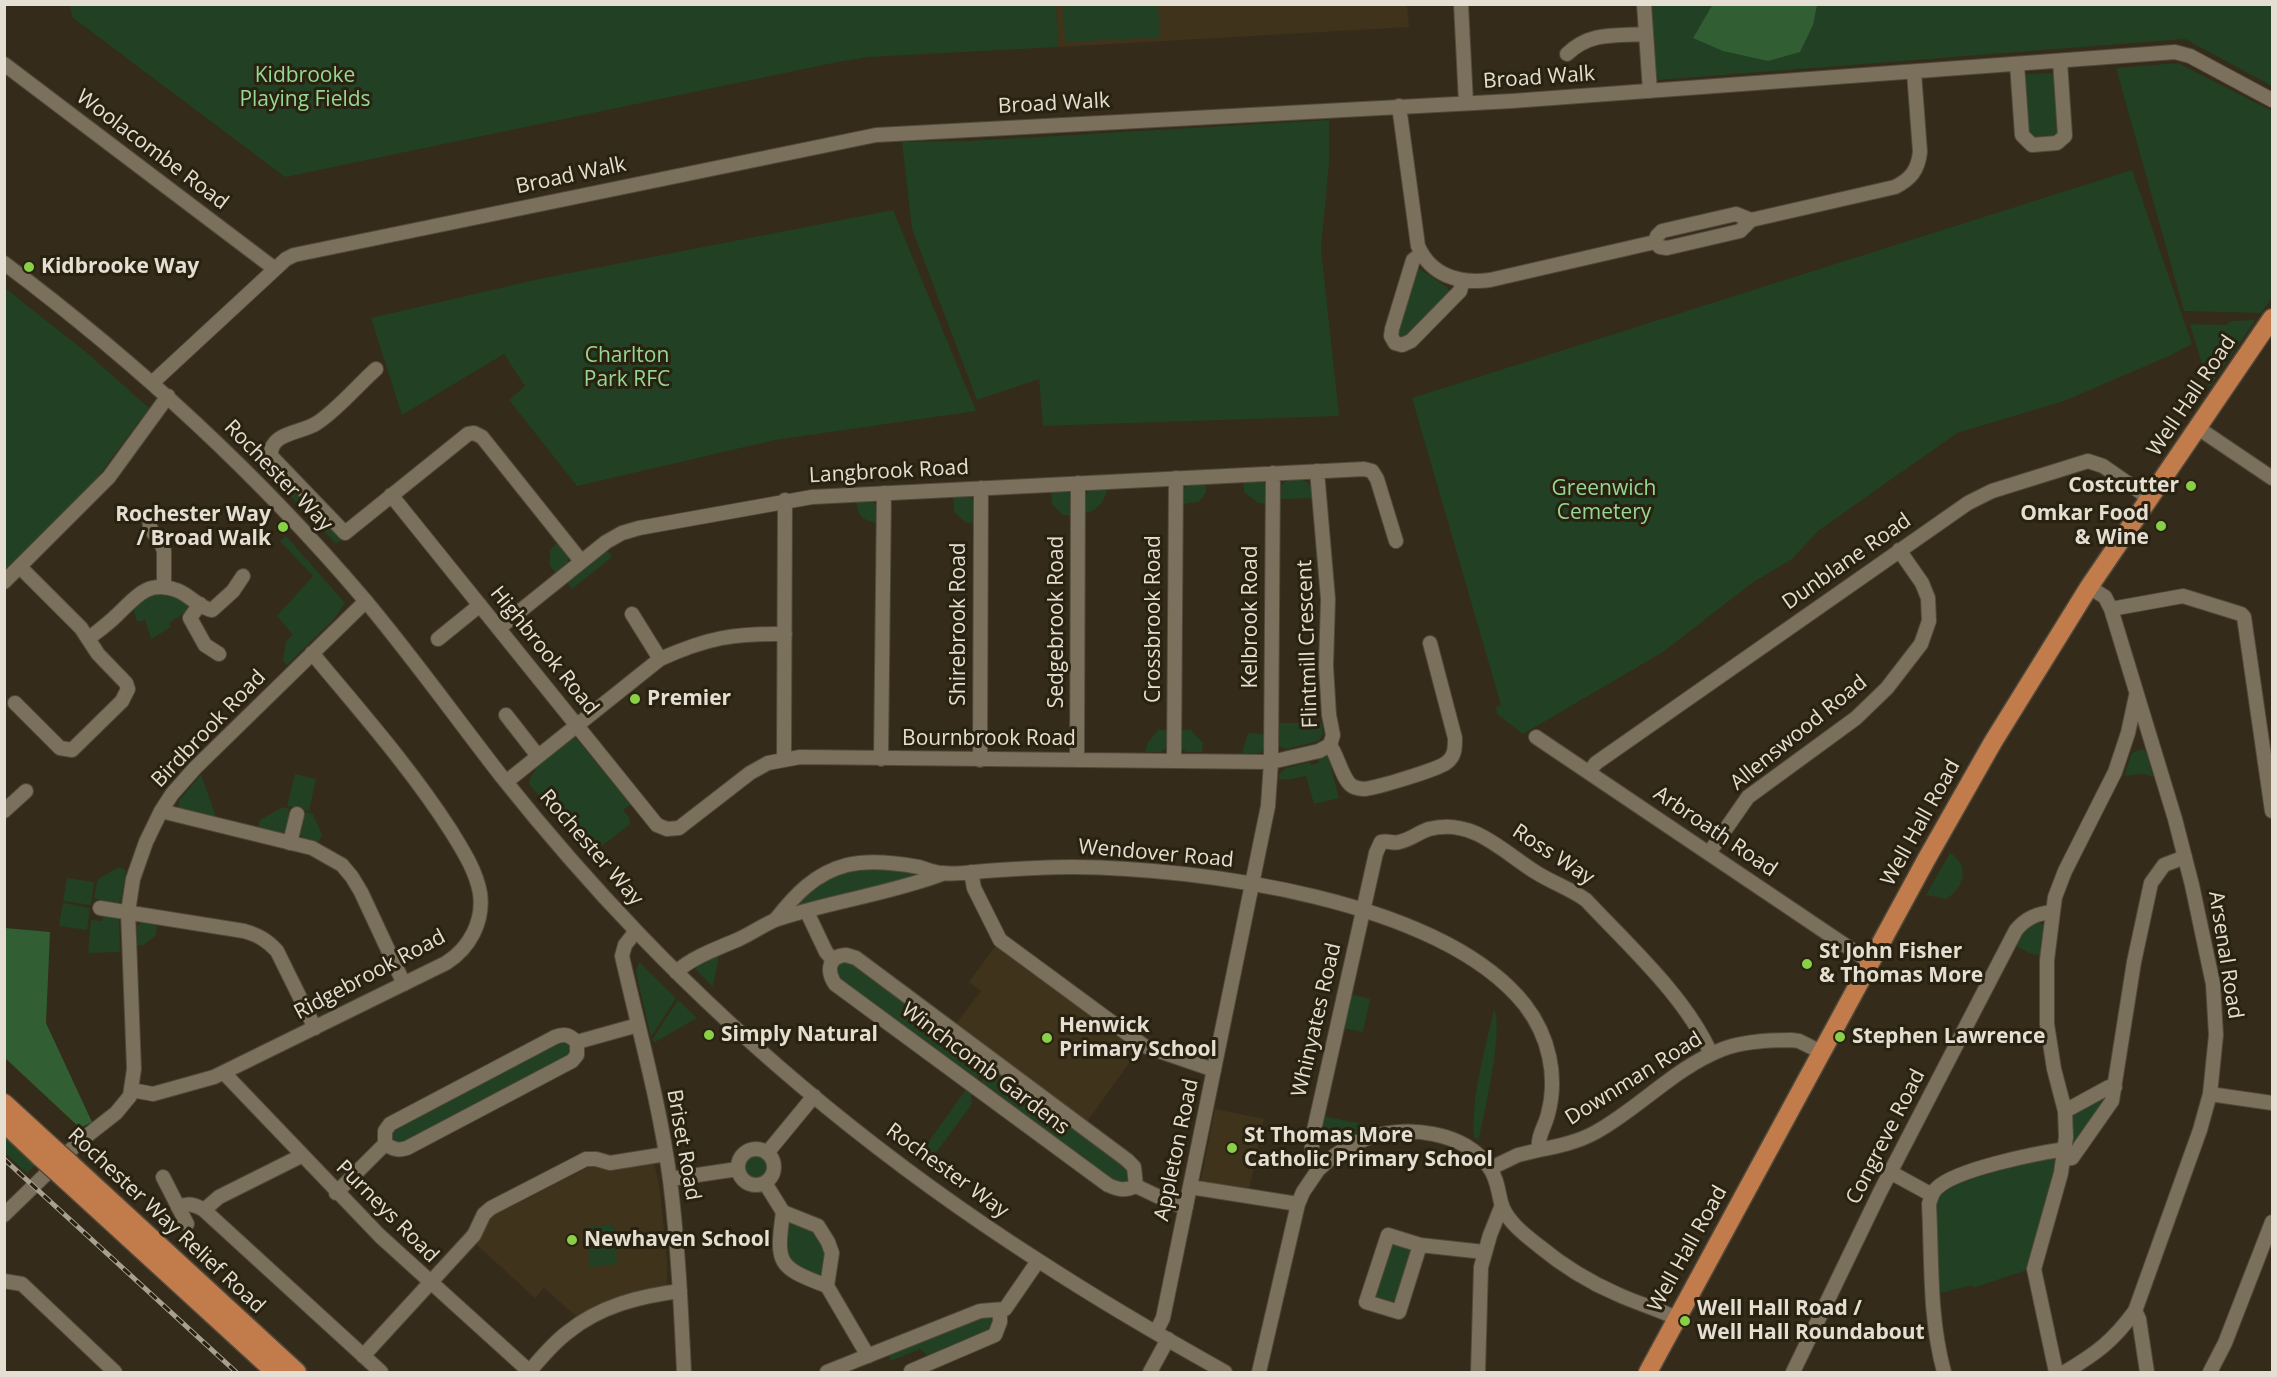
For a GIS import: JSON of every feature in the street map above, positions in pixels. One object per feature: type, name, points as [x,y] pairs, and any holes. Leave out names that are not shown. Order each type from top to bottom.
[{"type":"highway","name":"Well Hall Road","points":[[1648,1372],[1870,962],[1993,741],[2089,587],[2272,318]]},
{"type":"highway","name":"Rochester Way Relief Road","points":[[4,1102],[46,1152]]},
{"type":"highway","name":"Rochester Way Relief Road","points":[[4,1124],[46,1152],[297,1372]]},
{"type":"highway","name":"Rochester Way Relief Road","points":[[64,1168],[275,1372]]},
{"type":"street","points":[[1461,4],[1466,103]]},
{"type":"street","points":[[1644,4],[1650,91]]},
{"type":"street","points":[[1571,44],[1594,37],[1646,34]]},
{"type":"street","name":"Broad Walk","points":[[152,383],[275,269],[294,255],[876,135],[1466,103],[2182,53],[2272,100]]},
{"type":"street","points":[[2017,64],[2022,135],[2032,145],[2057,143],[2065,136],[2060,61]]},
{"type":"street","name":"Woolacombe Road","points":[[4,64],[275,269]]},
{"type":"street","points":[[1399,106],[1416,238],[1421,254],[1435,270],[1444,275],[1478,281],[1655,242],[1662,231],[1736,214],[1751,220],[1895,187],[1907,181],[1919,164],[1914,72]]},
{"type":"street","points":[[1421,254],[1413,260],[1392,329],[1391,336],[1395,343],[1402,345],[1411,341],[1460,291],[1463,280]]},
{"type":"street","name":"Rochester Way","points":[[4,263],[81,322],[168,396],[237,461],[294,520],[366,601],[506,782],[584,874],[636,932],[734,1027],[814,1096],[912,1173],[1038,1261],[1225,1372]]},
{"type":"street","name":"Rochester Way","points":[[376,369],[316,424],[278,440],[271,450],[272,456],[345,533],[391,495]]},
{"type":"street","points":[[4,582],[109,477],[168,396]]},
{"type":"street","points":[[2198,428],[2272,478]]},
{"type":"street","points":[[391,495],[468,434],[474,433],[482,437],[581,561]]},
{"type":"street","name":"Dunblane Road","points":[[1589,772],[1596,763],[1899,550],[1980,496],[2081,463],[2097,463],[2149,498]]},
{"type":"street","points":[[1317,471],[1364,469],[1372,471],[1377,479],[1396,541]]},
{"type":"street","name":"Langbrook Road","points":[[499,628],[606,542],[622,533],[639,528],[785,500],[1317,471]]},
{"type":"street","name":"Flintmill Crescent","points":[[1317,471],[1328,599],[1326,666],[1329,715],[1333,735],[1330,745],[1337,754],[1346,779],[1358,789],[1367,789],[1408,777],[1445,764],[1452,758],[1455,738],[1430,643]]},
{"type":"street","name":"Kelbrook Road","points":[[1271,762],[1274,473]]},
{"type":"street","name":"Crossbrook Road","points":[[1174,761],[1176,478]]},
{"type":"street","name":"Sedgebrook Road","points":[[1077,760],[1078,483]]},
{"type":"street","name":"Shirebrook Road","points":[[980,760],[981,488]]},
{"type":"street","points":[[881,759],[884,493]]},
{"type":"street","name":"Highbrook Road","points":[[391,495],[657,825],[667,829]]},
{"type":"street","points":[[784,759],[785,500]]},
{"type":"street","points":[[149,514],[150,528],[164,551],[164,587]]},
{"type":"street","name":"Allenswood Road","points":[[1709,853],[1748,797],[1856,718],[1887,687],[1921,644],[1929,621],[1928,598],[1922,583],[1899,550]]},
{"type":"street","points":[[15,704],[32,710],[60,748],[72,750],[126,696],[128,689],[126,683],[108,666],[52,598],[20,567]]},
{"type":"street","points":[[88,639],[143,591],[164,587],[184,593],[206,609],[212,610],[243,576]]},
{"type":"street","name":"Arsenal Road","points":[[2089,587],[2105,597],[2111,609],[2185,857],[2205,938],[2216,1035],[2210,1094],[2200,1130],[2136,1311]]},
{"type":"street","points":[[2111,609],[2182,596],[2241,614],[2244,617],[2272,811]]},
{"type":"street","name":"Birdbrook Road","points":[[132,1090],[134,1069],[128,912],[138,861],[161,811],[195,768],[366,601]]},
{"type":"street","points":[[200,604],[190,618],[205,645],[219,654]]},
{"type":"street","points":[[438,639],[480,605]]},
{"type":"street","points":[[632,614],[660,659]]},
{"type":"street","points":[[506,782],[660,659],[690,645],[715,638],[737,634],[785,634]]},
{"type":"street","name":"Ridgebrook Road","points":[[132,1090],[145,1094],[160,1093],[224,1073],[447,963],[468,943],[481,904],[478,885],[456,838],[421,786],[312,653]]},
{"type":"street","points":[[2056,1372],[2035,1278],[2035,1262],[2065,1154],[2065,1112],[2054,1069],[2047,1024],[2048,960],[2053,912],[2060,883],[2109,788],[2125,743],[2136,695]]},
{"type":"street","points":[[506,715],[538,756]]},
{"type":"street","name":"Arbroath Road","points":[[1536,737],[1870,962]]},
{"type":"street","points":[[2125,743],[2150,738]]},
{"type":"street","name":"Bournbrook Road","points":[[667,829],[679,828],[750,773],[768,763],[784,759],[1271,762],[1319,751],[1330,745]]},
{"type":"street","name":"Appleton Road","points":[[1150,1372],[1162,1336],[1163,1318],[1268,806],[1271,762]]},
{"type":"street","points":[[4,811],[26,791]]},
{"type":"street","points":[[161,811],[312,848],[342,865],[352,877],[404,984]]},
{"type":"street","points":[[290,843],[297,814]]},
{"type":"street","name":"Ross Way","points":[[1378,846],[1386,841],[1397,843],[1431,828],[1462,828],[1481,834],[1537,873],[1576,892],[1677,999],[1696,1023],[1712,1054]]},
{"type":"street","name":"Whinyates Road","points":[[1318,1170],[1312,1160],[1310,1148],[1378,846]]},
{"type":"street","points":[[1944,1372],[1932,1298],[1929,1204],[1932,1195],[1945,1183],[1967,1173],[2031,1154],[2065,1154],[2072,1158],[2112,1101],[2134,962],[2151,883],[2164,865],[2185,857]]},
{"type":"street","name":"Wendover Road","points":[[776,919],[803,888],[818,877],[849,865],[872,863],[917,867],[942,874]]},
{"type":"street","name":"Wendover Road","points":[[676,972],[692,960],[776,919],[917,883],[942,874],[1067,867],[1115,868],[1172,872],[1252,884],[1363,909],[1419,931],[1461,953],[1498,978],[1525,1005],[1542,1034],[1552,1076],[1551,1102],[1538,1143],[1539,1150]]},
{"type":"street","points":[[971,872],[974,888],[1000,940],[1144,1046],[1214,1070]]},
{"type":"street","points":[[100,908],[258,935],[277,951],[315,1028]]},
{"type":"street","name":"Winchcomb Gardens","points":[[807,912],[826,952],[832,959]]},
{"type":"street","name":"Congreve Road","points":[[1793,1372],[1890,1172],[2016,930],[2028,918],[2053,912]]},
{"type":"street","name":"Briset Road","points":[[636,932],[625,945],[622,956],[670,1179],[680,1291],[684,1372]]},
{"type":"street","name":"Winchcomb Gardens","points":[[832,959],[846,955],[856,958],[1079,1123],[1134,1167],[1136,1186]]},
{"type":"street","name":"Winchcomb Gardens","points":[[832,959],[830,970],[835,984],[1108,1185],[1126,1190],[1136,1186],[1174,1204],[1186,1207]]},
{"type":"street","points":[[577,1042],[638,1024]]},
{"type":"street","points":[[336,1193],[385,1144],[385,1131],[390,1124],[555,1036],[570,1035],[577,1042],[577,1055],[572,1061],[408,1148],[400,1150],[385,1144]]},
{"type":"street","name":"Downman Road","points":[[1491,1168],[1518,1155],[1563,1146],[1595,1133],[1666,1080],[1712,1054],[1739,1044],[1791,1040],[1799,1041],[1821,1052]]},
{"type":"street","name":"Purneys Road","points":[[224,1073],[336,1193],[430,1284],[529,1372]]},
{"type":"street","points":[[2065,1112],[2109,1087],[2115,1087]]},
{"type":"street","points":[[4,1215],[87,1135],[122,1107],[132,1090]]},
{"type":"street","points":[[2210,1094],[2272,1103]]},
{"type":"street","points":[[767,1153],[814,1096]]},
{"type":"street","points":[[1259,1372],[1298,1204],[1303,1192],[1318,1170],[1333,1157],[1367,1138],[1389,1133],[1412,1132],[1450,1139],[1469,1147],[1491,1168],[1502,1204],[1513,1223],[1559,1261],[1603,1287],[1676,1318]]},
{"type":"street","points":[[756,1149],[771,1157],[774,1168],[773,1174],[760,1185],[743,1180],[738,1169],[741,1158],[750,1150],[756,1149]]},
{"type":"street","points":[[363,1356],[474,1235],[484,1214],[491,1208],[586,1159],[610,1163],[666,1154]]},
{"type":"street","points":[[204,1210],[229,1192],[301,1156]]},
{"type":"street","points":[[670,1179],[738,1169]]},
{"type":"street","points":[[1890,1172],[1932,1195]]},
{"type":"street","points":[[163,1177],[187,1224]]},
{"type":"street","points":[[765,1183],[783,1212],[818,1226],[825,1236],[831,1247],[827,1286],[868,1356]]},
{"type":"street","points":[[1190,1187],[1298,1204]]},
{"type":"street","points":[[178,1207],[195,1204],[204,1210],[381,1372]]},
{"type":"street","points":[[1478,1372],[1479,1284],[1484,1252],[1502,1204]]},
{"type":"street","points":[[783,1212],[778,1249],[784,1261],[791,1272],[827,1286]]},
{"type":"street","points":[[2210,1372],[2225,1344],[2272,1222]]},
{"type":"street","points":[[1420,1245],[1399,1312],[1366,1302],[1388,1235],[1420,1245],[1484,1252]]},
{"type":"street","points":[[827,1372],[980,1311],[1000,1310],[1009,1305],[1038,1261]]},
{"type":"street","points":[[4,1281],[21,1284],[108,1370]]},
{"type":"street","points":[[529,1372],[567,1332],[591,1317],[612,1306],[680,1291]]},
{"type":"street","points":[[910,1371],[995,1335],[1000,1322],[1000,1310]]},
{"type":"street","points":[[2065,1372],[2102,1349],[2118,1334],[2136,1311]]},
{"type":"street","points":[[2136,1311],[2147,1372]]},
{"type":"shaded area","points":[[1056,5],[1407,5],[1409,27],[1058,47]]},
{"type":"shaded area","name":"Henwick Primary School","points":[[996,945],[1138,1051],[1086,1123],[955,1025],[981,991],[969,982]]},
{"type":"shaded area","name":"St Thomas More Catholic Primary School","points":[[1215,1109],[1264,1119],[1249,1190],[1201,1180]]},
{"type":"shaded area","name":"Newhaven School","points":[[654,1163],[660,1190],[667,1286],[630,1293],[577,1317],[544,1288],[535,1298],[476,1244],[489,1218],[591,1166],[614,1170]]},
{"type":"green space","name":"Kidbrooke Playing Fields","points":[[1056,4],[1058,47],[869,57],[838,62],[285,177],[72,17],[70,5]]},
{"type":"green space","points":[[1713,4],[1817,5],[1813,25],[1800,52],[1768,61],[1723,51],[1693,38]]},
{"type":"green space","points":[[1063,5],[1158,5],[1160,37],[1065,42]]},
{"type":"green space","points":[[1650,5],[2272,5],[2272,86],[2185,39],[1658,80],[1655,77]]},
{"type":"green space","points":[[2178,63],[2272,111],[2272,298],[2261,313],[2184,311],[2116,68]]},
{"type":"green space","points":[[2054,73],[2061,128],[2058,136],[2037,141],[2027,134],[2023,77],[2028,74]]},
{"type":"green space","points":[[1329,120],[1329,162],[1321,248],[1339,416],[1043,426],[1039,379],[977,400],[912,229],[902,142],[969,141]]},
{"type":"green space","name":"Greenwich Cemetery","points":[[2132,170],[2192,344],[2064,401],[1957,433],[1818,531],[1792,559],[1752,583],[1663,652],[1523,734],[1497,714],[1496,707],[1501,705],[1412,398]]},
{"type":"green space","name":"Charlton Park RFC","points":[[893,210],[976,411],[775,440],[577,486],[509,400],[525,386],[504,354],[402,415],[371,318],[539,279]]},
{"type":"green space","points":[[1418,268],[1447,287],[1450,292],[1409,336],[1403,338],[1397,333],[1415,270]]},
{"type":"green space","points":[[5,288],[86,352],[149,408],[94,482],[5,572]]},
{"type":"green space","points":[[2254,320],[2209,388],[2190,324],[2226,325],[2232,321]]},
{"type":"green space","points":[[270,462],[344,538],[336,544],[263,468]]},
{"type":"green space","points":[[1289,479],[1307,482],[1316,498],[1281,499],[1281,485]]},
{"type":"green space","points":[[1262,480],[1267,486],[1267,504],[1258,503],[1244,492],[1243,482]]},
{"type":"green space","points":[[1206,483],[1206,493],[1199,502],[1183,504],[1183,490],[1188,484]]},
{"type":"green space","points":[[1108,488],[1100,504],[1094,510],[1086,513],[1085,495],[1090,489]]},
{"type":"green space","points":[[1067,490],[1072,495],[1072,515],[1063,515],[1052,504],[1051,491]]},
{"type":"green space","points":[[969,495],[974,501],[974,522],[966,523],[954,512],[953,496]]},
{"type":"green space","points":[[872,500],[877,506],[877,523],[860,514],[856,501]]},
{"type":"green space","points":[[286,536],[345,603],[333,620],[287,665],[283,661],[286,641],[293,635],[277,616],[313,576],[280,541]]},
{"type":"green space","points":[[558,542],[568,555],[568,564],[556,573],[550,566],[550,550]]},
{"type":"green space","points":[[607,550],[612,557],[572,589],[567,582]]},
{"type":"green space","points":[[172,595],[192,608],[169,623],[171,627],[151,639],[145,620],[137,622],[133,608],[148,596]]},
{"type":"green space","points":[[1279,723],[1322,723],[1323,733],[1319,741],[1286,749],[1279,746]]},
{"type":"green space","points":[[1158,730],[1168,730],[1167,747],[1161,752],[1145,752],[1148,742]]},
{"type":"green space","points":[[1181,730],[1191,730],[1203,743],[1202,752],[1186,752],[1181,748]]},
{"type":"green space","points":[[1248,733],[1265,734],[1265,749],[1259,753],[1242,753]]},
{"type":"green space","points":[[575,737],[631,804],[623,810],[629,817],[630,824],[589,856],[529,784],[535,770]]},
{"type":"green space","points":[[2142,749],[2146,751],[2153,777],[2143,774],[2124,776],[2132,753]]},
{"type":"green space","points":[[1318,756],[1330,756],[1336,765],[1331,768],[1339,798],[1314,804],[1306,776],[1287,780],[1279,779],[1279,774],[1286,768],[1310,762],[1311,765],[1319,763]]},
{"type":"green space","points":[[295,774],[316,779],[309,811],[287,806]]},
{"type":"green space","points":[[201,775],[217,819],[181,810],[178,805],[179,800]]},
{"type":"green space","points":[[283,807],[289,809],[288,829],[282,834],[258,828],[260,820]]},
{"type":"green space","points":[[306,812],[313,814],[322,835],[318,843],[304,839],[297,832]]},
{"type":"green space","points":[[1950,853],[1963,870],[1961,883],[1946,899],[1926,895]]},
{"type":"green space","points":[[119,867],[126,870],[121,901],[115,905],[94,898],[98,879]]},
{"type":"green space","points":[[859,867],[914,872],[915,876],[914,879],[796,907],[795,903],[815,883]]},
{"type":"green space","points":[[67,878],[94,882],[91,905],[63,901]]},
{"type":"green space","points":[[63,903],[90,908],[87,930],[59,926]]},
{"type":"green space","points":[[105,913],[119,919],[120,952],[88,953],[91,920],[101,921]]},
{"type":"green space","points":[[143,921],[157,924],[156,935],[144,945],[137,945],[137,926]]},
{"type":"green space","points":[[2040,923],[2044,925],[2042,955],[2031,954],[2016,946],[2031,925]]},
{"type":"green space","points":[[5,928],[50,932],[46,1023],[92,1122],[80,1128],[5,1058]]},
{"type":"green space","points":[[719,955],[713,987],[695,967]]},
{"type":"green space","points":[[846,958],[988,1064],[975,1083],[838,982],[834,966]]},
{"type":"green space","points":[[639,962],[676,998],[651,1037],[636,972]]},
{"type":"green space","points":[[1351,994],[1370,999],[1363,1032],[1343,1028]]},
{"type":"green space","points":[[678,1000],[697,1018],[655,1042],[652,1040]]},
{"type":"green space","points":[[1494,1009],[1497,1034],[1495,1052],[1479,1139],[1474,1138],[1475,1106]]},
{"type":"green space","points":[[557,1039],[572,1043],[572,1056],[404,1145],[392,1143],[389,1131]]},
{"type":"green space","points":[[993,1064],[1130,1169],[1131,1182],[1116,1185],[980,1082]]},
{"type":"green space","points":[[967,1088],[972,1091],[972,1104],[927,1165],[917,1158]]},
{"type":"green space","points":[[2105,1094],[2110,1095],[2070,1150],[2072,1114]]},
{"type":"green space","points":[[1323,1116],[1373,1126],[1340,1142],[1328,1142],[1320,1134]]},
{"type":"green space","points":[[4,1132],[38,1163],[27,1173],[5,1153]]},
{"type":"green space","points":[[756,1154],[765,1158],[769,1167],[765,1176],[756,1180],[747,1176],[743,1167],[747,1158]]},
{"type":"green space","points":[[2053,1155],[2060,1160],[2030,1269],[1973,1288],[1972,1285],[1941,1293],[1937,1289],[1934,1205],[1942,1194],[1954,1185],[1987,1171]]},
{"type":"green space","points":[[788,1221],[814,1228],[827,1246],[822,1278],[797,1270],[783,1251]]},
{"type":"green space","points":[[614,1224],[617,1264],[590,1267],[586,1227]]},
{"type":"green space","points":[[1390,1242],[1414,1247],[1398,1304],[1375,1299],[1373,1290]]},
{"type":"green space","points":[[983,1314],[992,1319],[993,1329],[930,1358],[920,1349],[891,1361],[888,1352],[909,1348],[919,1339]]},
{"type":"railway","points":[[4,1159],[236,1372]]},
{"type":"place","name":"Kidbrooke Way","points":[[29,267]]},
{"type":"place","name":"Costcutter","points":[[2191,486]]},
{"type":"place","name":"Omkar Food & Wine","points":[[2161,526]]},
{"type":"place","name":"Rochester Way / Broad Walk","points":[[283,527]]},
{"type":"place","name":"Premier","points":[[635,699]]},
{"type":"place","name":"St John Fisher & Thomas More","points":[[1807,964]]},
{"type":"place","name":"Simply Natural","points":[[709,1035]]},
{"type":"place","name":"Stephen Lawrence","points":[[1840,1037]]},
{"type":"place","name":"Henwick Primary School","points":[[1047,1038]]},
{"type":"place","name":"St Thomas More Catholic Primary School","points":[[1232,1148]]},
{"type":"place","name":"Newhaven School","points":[[572,1240]]},
{"type":"place","name":"Well Hall Road / Well Hall Roundabout","points":[[1685,1321]]}]
